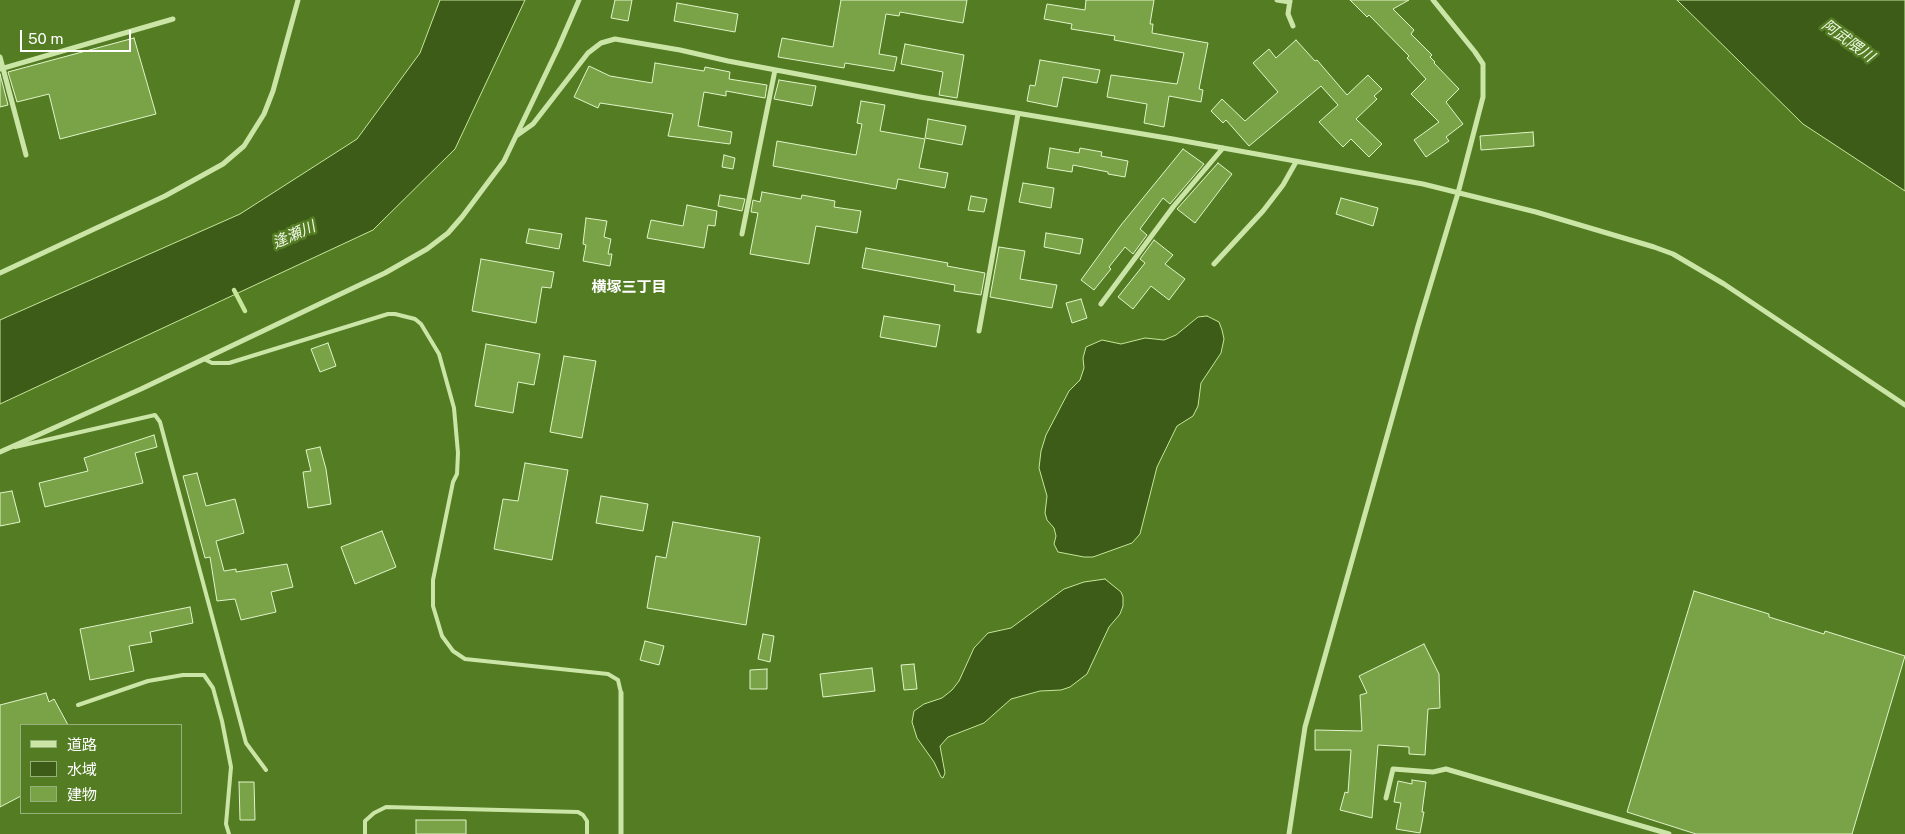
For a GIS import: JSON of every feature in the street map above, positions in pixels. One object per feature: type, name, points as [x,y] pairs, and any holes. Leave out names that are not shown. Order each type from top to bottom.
[{"type":"street","points":[[0,273],[165,196],[223,164],[244,146],[264,114],[273,91],[298,0]]},
{"type":"street","points":[[0,452],[204,359],[385,273],[427,249],[448,233],[482,193],[504,161],[579,0]]},
{"type":"street","points":[[1277,0],[1290,1],[1288,14],[1294,26]]},
{"type":"street","points":[[1289,834],[1305,728],[1418,326],[1458,193],[1483,97],[1483,64],[1476,52],[1433,0]]},
{"type":"street","points":[[2,68],[173,19]]},
{"type":"street","points":[[516,136],[533,124],[588,53],[600,43],[622,40],[1018,114],[1423,184],[1536,212],[1654,246],[1673,254],[1724,284],[1905,405]]},
{"type":"street","points":[[0,57],[26,155]]},
{"type":"street","points":[[742,234],[775,70]]},
{"type":"street","points":[[979,332],[1018,114]]},
{"type":"street","points":[[1101,304],[1173,207],[1223,148]]},
{"type":"street","points":[[1214,264],[1263,210],[1283,185],[1296,162]]},
{"type":"street","points":[[620,693],[621,834]]},
{"type":"street","points":[[1386,798],[1393,769],[1433,772],[1446,768],[1669,834]]},
{"type":"lane","points":[[204,359],[212,363],[229,362],[388,314],[406,317],[421,324],[440,354],[454,408],[458,453],[456,474],[432,580],[432,606],[442,636],[453,651],[465,659],[608,674],[618,680],[620,693]]},
{"type":"lane","points":[[8,449],[155,415],[160,422],[246,743],[266,770]]},
{"type":"lane","points":[[78,705],[148,681],[183,675],[204,674],[213,688],[231,767],[226,824],[229,834]]},
{"type":"lane","points":[[365,834],[365,821],[374,813],[386,807],[578,812],[587,821],[587,834]]},
{"type":"water","name":"逢瀬川","points":[[440,0],[525,0],[455,149],[373,230],[0,404],[0,320],[240,214],[357,139],[420,53]]},
{"type":"water","name":"阿武隈川","points":[[1677,0],[1905,0],[1905,191],[1803,124]]},
{"type":"water","points":[[1207,316],[1219,322],[1224,339],[1221,353],[1201,383],[1198,406],[1193,416],[1177,426],[1157,467],[1140,534],[1132,543],[1093,557],[1058,552],[1054,544],[1056,536],[1054,528],[1047,520],[1045,513],[1047,496],[1039,468],[1041,451],[1046,435],[1069,391],[1080,380],[1084,368],[1083,358],[1086,347],[1102,340],[1121,344],[1145,338],[1164,340],[1176,335],[1198,317]]},
{"type":"water","points":[[1105,579],[1121,592],[1123,606],[1120,614],[1109,627],[1087,674],[1070,687],[1061,690],[1040,691],[1011,699],[984,723],[948,737],[940,746],[945,773],[943,778],[941,777],[934,762],[917,738],[912,722],[914,711],[924,704],[942,698],[952,690],[959,681],[974,648],[988,633],[1011,628],[1064,589],[1084,582]]},
{"type":"building","points":[[615,0],[632,0],[628,21],[611,18]]},
{"type":"building","points":[[841,0],[967,0],[963,23],[900,12],[899,16],[886,14],[879,54],[897,57],[894,71],[845,63],[844,68],[778,57],[782,38],[833,47]]},
{"type":"building","points":[[1086,0],[1154,0],[1150,24],[1153,24],[1152,33],[1208,43],[1199,89],[1203,90],[1201,102],[1169,96],[1164,127],[1144,123],[1147,104],[1107,97],[1111,75],[1177,84],[1184,53],[1114,40],[1115,36],[1071,29],[1072,24],[1044,19],[1047,4],[1085,10]]},
{"type":"building","points":[[1350,0],[1409,0],[1393,9],[1414,30],[1411,34],[1432,55],[1430,57],[1434,63],[1459,89],[1446,102],[1463,124],[1446,137],[1449,141],[1426,157],[1414,140],[1439,122],[1411,94],[1426,79],[1407,58],[1409,56],[1369,15],[1367,17]]},
{"type":"building","points":[[677,3],[738,14],[735,32],[674,21]]},
{"type":"building","points":[[134,38],[156,114],[60,139],[49,94],[17,102],[8,72]]},
{"type":"building","points":[[1296,40],[1315,61],[1317,60],[1347,95],[1368,75],[1382,89],[1374,96],[1377,99],[1356,119],[1382,144],[1369,157],[1351,139],[1343,147],[1319,122],[1338,105],[1321,86],[1249,146],[1226,120],[1223,123],[1211,111],[1222,99],[1245,121],[1278,92],[1253,63],[1269,49],[1276,58]]},
{"type":"building","points":[[905,44],[964,55],[957,98],[939,95],[943,72],[901,64]]},
{"type":"building","points":[[1040,60],[1100,70],[1097,83],[1063,77],[1057,107],[1027,101],[1030,85],[1035,86]]},
{"type":"building","points":[[655,63],[704,71],[705,67],[730,72],[729,79],[767,85],[765,98],[726,91],[726,96],[704,92],[698,126],[732,132],[730,144],[668,136],[673,114],[600,103],[598,108],[574,97],[589,66],[610,76],[652,83]]},
{"type":"building","points":[[0,74],[8,105],[0,107]]},
{"type":"building","points":[[779,80],[816,86],[812,106],[774,99]]},
{"type":"building","points":[[861,101],[885,105],[880,131],[925,139],[919,168],[948,173],[945,188],[898,179],[896,189],[773,166],[777,141],[856,155],[862,124],[857,123]]},
{"type":"building","points":[[928,119],[966,126],[962,145],[925,138]]},
{"type":"building","points":[[1533,132],[1534,146],[1481,150],[1480,136]]},
{"type":"building","points":[[1050,148],[1079,153],[1080,148],[1102,152],[1101,156],[1128,161],[1125,177],[1073,165],[1072,172],[1047,168]]},
{"type":"building","points":[[1183,149],[1204,164],[1170,204],[1163,198],[1140,229],[1147,235],[1133,254],[1125,247],[1109,267],[1111,269],[1094,290],[1081,280],[1121,225]]},
{"type":"building","points":[[724,155],[735,158],[733,169],[722,167]]},
{"type":"building","points":[[1218,163],[1232,174],[1195,223],[1177,209]]},
{"type":"building","points":[[1023,183],[1054,188],[1051,208],[1019,202]]},
{"type":"building","points":[[762,192],[801,199],[802,195],[835,201],[834,207],[861,211],[857,233],[816,226],[809,264],[750,254],[758,213],[751,212],[753,200],[760,202]]},
{"type":"building","points":[[720,195],[745,199],[742,211],[718,206]]},
{"type":"building","points":[[971,196],[987,199],[984,212],[968,210]]},
{"type":"building","points":[[1341,198],[1378,208],[1373,226],[1336,214]]},
{"type":"building","points":[[687,205],[717,211],[715,226],[708,225],[704,248],[647,238],[651,220],[683,226]]},
{"type":"building","points":[[586,218],[607,221],[604,237],[611,239],[608,254],[612,254],[610,266],[583,261],[586,245],[583,244]]},
{"type":"building","points":[[529,229],[562,234],[559,249],[526,243]]},
{"type":"building","points":[[1046,233],[1083,239],[1080,254],[1044,247]]},
{"type":"building","points":[[1154,240],[1173,255],[1165,264],[1185,279],[1169,300],[1151,286],[1133,309],[1118,297],[1145,263],[1140,259]]},
{"type":"building","points":[[999,247],[1025,251],[1020,279],[1057,285],[1052,308],[990,297]]},
{"type":"building","points":[[866,248],[948,263],[947,266],[985,273],[981,295],[954,291],[955,285],[862,268]]},
{"type":"building","points":[[481,259],[554,272],[551,288],[542,287],[536,323],[472,311]]},
{"type":"building","points":[[1081,299],[1087,318],[1072,323],[1066,303]]},
{"type":"building","points":[[884,316],[940,325],[936,347],[880,337]]},
{"type":"building","points":[[328,343],[336,366],[320,372],[311,349]]},
{"type":"building","points":[[486,344],[540,354],[534,385],[518,382],[513,413],[475,406]]},
{"type":"building","points":[[564,356],[596,361],[582,438],[550,432]]},
{"type":"building","points":[[154,435],[157,447],[135,453],[143,483],[45,507],[39,483],[88,471],[84,458]]},
{"type":"building","points":[[320,447],[326,469],[331,504],[308,508],[303,472],[311,471],[306,450]]},
{"type":"building","points":[[525,463],[568,470],[552,560],[494,549],[503,499],[518,501]]},
{"type":"building","points":[[197,473],[206,506],[235,499],[244,533],[216,541],[224,571],[236,569],[236,572],[287,564],[293,587],[271,592],[276,612],[241,620],[235,599],[217,601],[210,557],[205,558],[183,476]]},
{"type":"building","points":[[12,491],[20,522],[0,526],[0,493]]},
{"type":"building","points":[[601,496],[648,504],[643,531],[596,523]]},
{"type":"building","points":[[673,522],[760,537],[746,625],[647,608],[656,556],[666,558]]},
{"type":"building","points":[[382,531],[396,567],[355,584],[341,547]]},
{"type":"building","points":[[1694,591],[1769,614],[1769,617],[1824,634],[1825,631],[1905,656],[1852,834],[1696,834],[1627,812]]},
{"type":"building","points":[[190,607],[193,623],[150,632],[152,642],[129,646],[134,671],[90,680],[80,629]]},
{"type":"building","points":[[763,634],[774,636],[770,662],[758,659]]},
{"type":"building","points":[[645,641],[664,646],[659,665],[640,660]]},
{"type":"building","points":[[1424,644],[1439,674],[1440,708],[1428,709],[1425,755],[1409,754],[1409,747],[1378,745],[1372,818],[1340,810],[1345,792],[1348,793],[1351,750],[1315,750],[1315,730],[1362,731],[1360,695],[1367,693],[1359,676]]},
{"type":"building","points":[[914,664],[917,689],[904,690],[901,665]]},
{"type":"building","points":[[872,668],[875,691],[823,697],[820,674]]},
{"type":"building","points":[[767,669],[767,689],[750,689],[750,670]]},
{"type":"building","points":[[46,693],[49,702],[54,699],[67,724],[20,724],[20,797],[0,807],[0,705]]},
{"type":"building","points":[[1412,780],[1426,782],[1422,812],[1424,812],[1420,833],[1396,829],[1401,803],[1394,802],[1398,781],[1412,784]]},
{"type":"building","points":[[239,782],[254,782],[255,820],[240,820]]},
{"type":"building","points":[[416,820],[466,820],[466,834],[416,834]]},
{"type":"waterway","points":[[234,290],[245,311]]},
{"type":"district","name":"横塚三丁目","points":[[629,287]]}]
